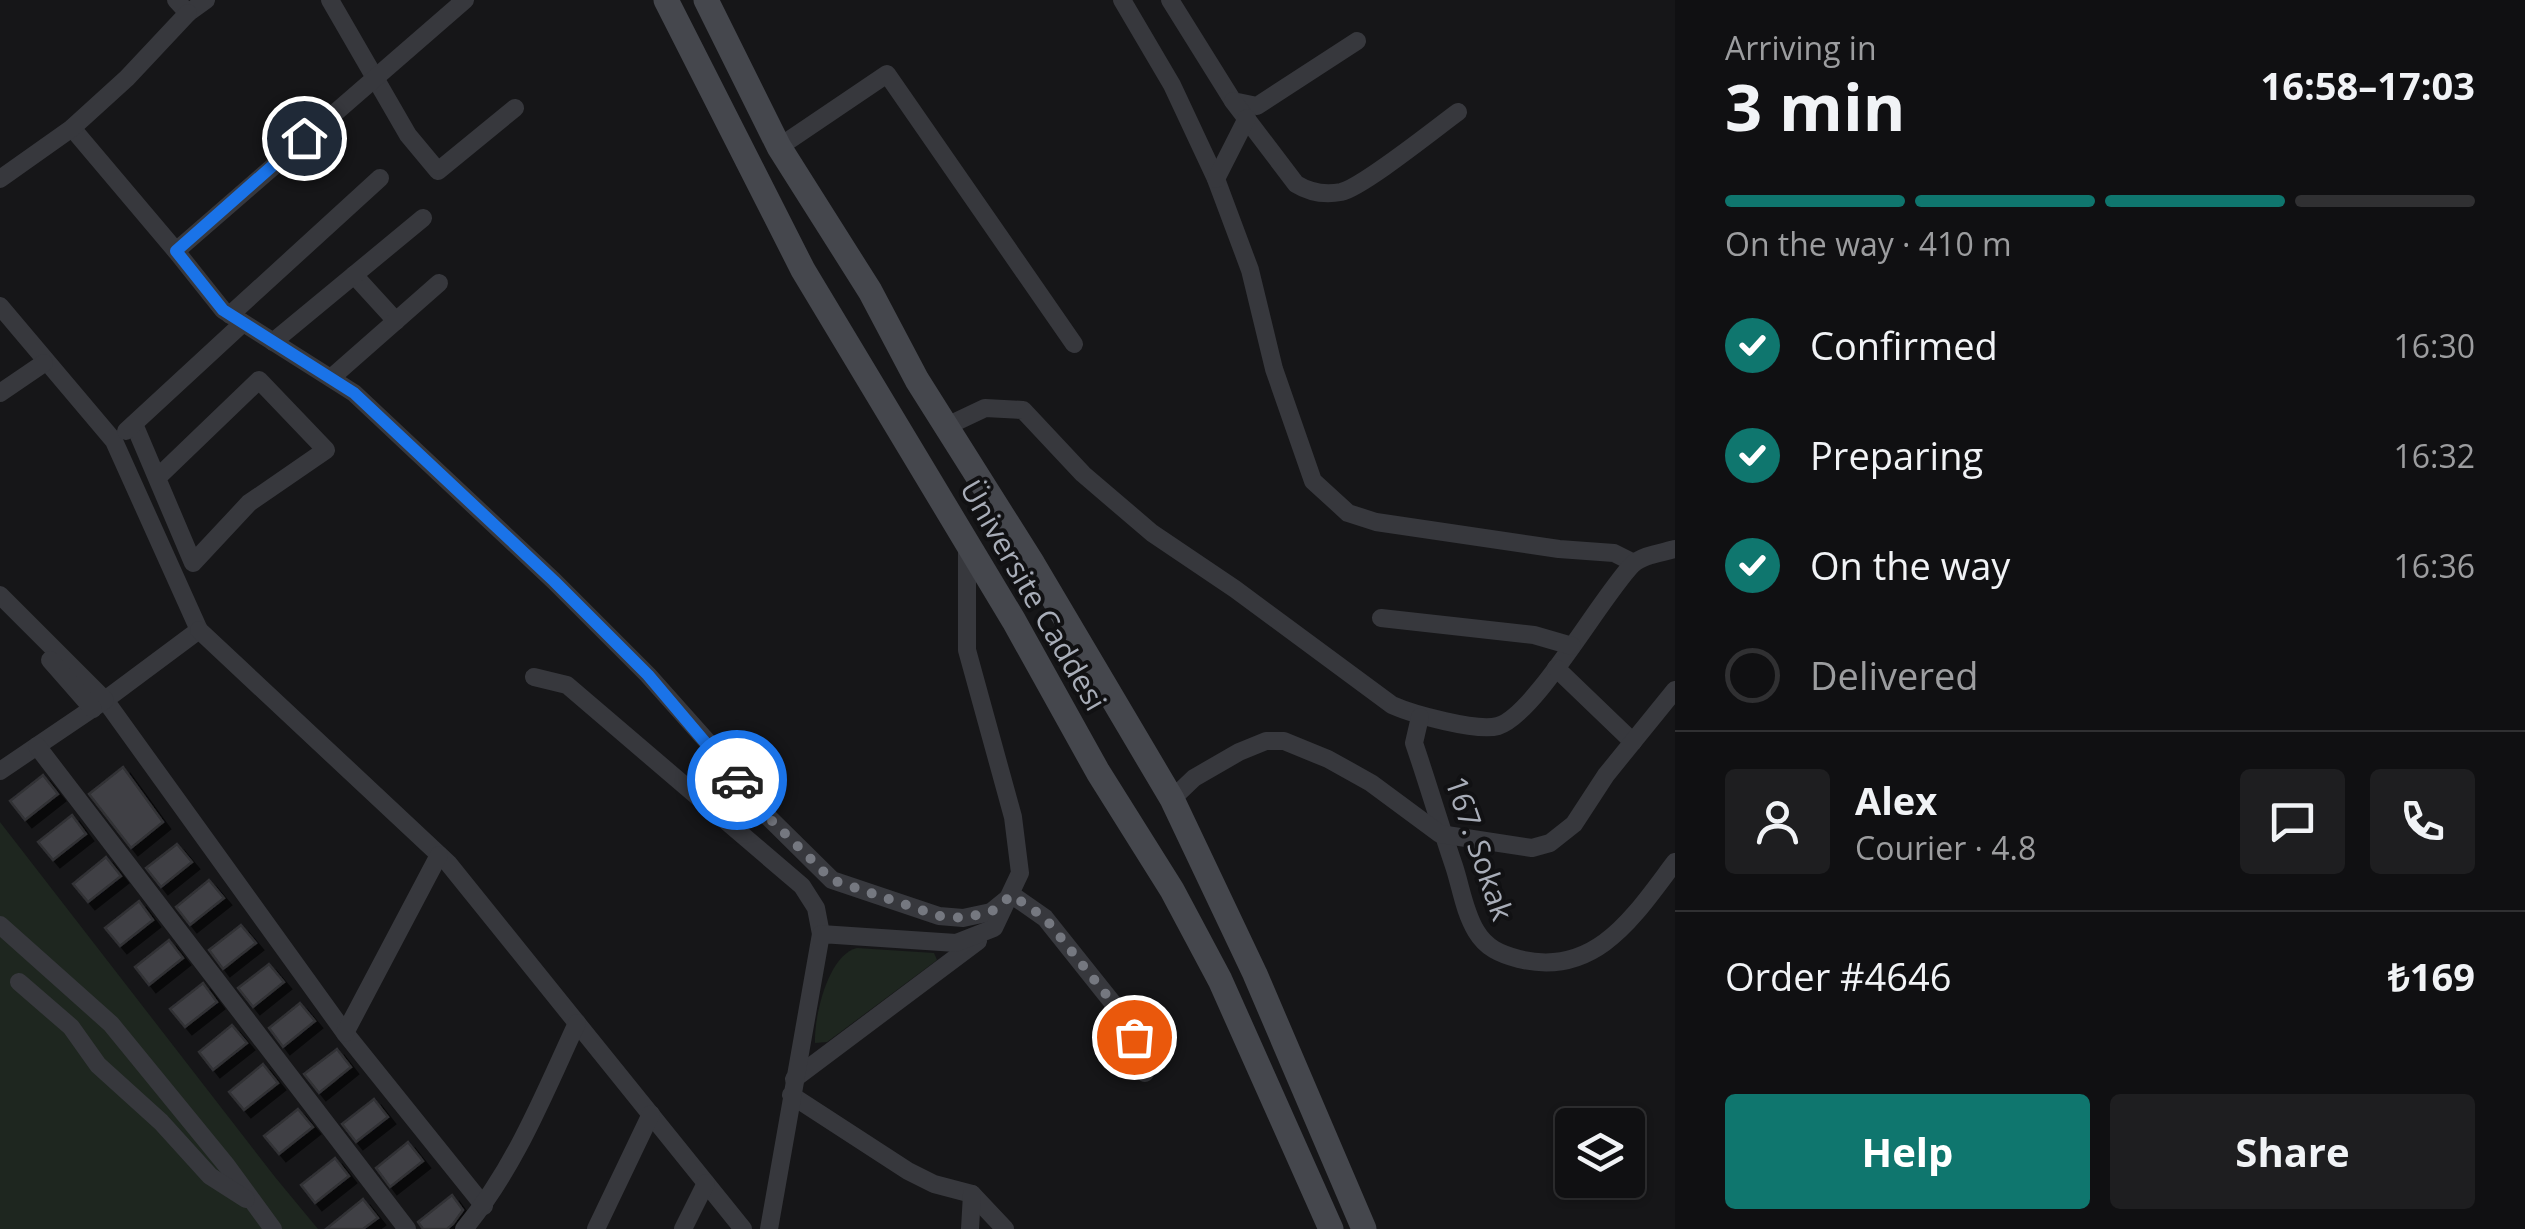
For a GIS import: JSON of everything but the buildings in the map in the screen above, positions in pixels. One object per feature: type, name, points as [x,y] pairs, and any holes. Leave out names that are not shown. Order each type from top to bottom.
[{"type":"main road","name":"Üniversite Caddesi","points":[[666,0],[803,270],[1014,621],[1098,772],[1172,890],[1220,980],[1331,1229]]},
{"type":"main road","name":"Üniversite Caddesi","points":[[706,0],[779,148],[870,292],[917,380],[1172,798],[1254,974],[1364,1229]]},
{"type":"street","points":[[0,179],[72,128],[127,78],[182,7],[206,0]]},
{"type":"street","points":[[330,0],[408,135],[438,171],[515,108]]},
{"type":"street","points":[[176,251],[465,0]]},
{"type":"street","points":[[1122,0],[1172,85],[1216,180],[1250,270],[1274,368],[1313,481],[1348,514],[1376,522],[1541,546],[1614,552],[1634,562]]},
{"type":"street","points":[[1170,0],[1233,102],[1296,184],[1308,191],[1339,192],[1366,178],[1458,112]]},
{"type":"street","points":[[1233,102],[1256,106],[1357,41]]},
{"type":"street","points":[[779,148],[887,74],[1074,344]]},
{"type":"street","points":[[1216,180],[1247,118]]},
{"type":"street","points":[[72,128],[237,319],[354,393],[648,675],[713,748],[759,808],[832,880],[939,916],[991,912],[1012,895]]},
{"type":"street","points":[[114,441],[380,178]]},
{"type":"street","points":[[273,342],[422,218]]},
{"type":"street","points":[[354,276],[396,322]]},
{"type":"street","points":[[331,378],[439,283]]},
{"type":"street","points":[[0,306],[114,441],[199,630],[440,855],[743,1229]]},
{"type":"street","points":[[0,393],[44,362]]},
{"type":"street","points":[[134,424],[157,478],[193,562],[249,503],[326,450],[260,380],[157,478]]},
{"type":"street","points":[[947,426],[985,408],[1023,410],[1083,474],[1152,533],[1235,588],[1392,705],[1420,717],[1496,727],[1528,702],[1634,562],[1675,549]]},
{"type":"street","points":[[793,1087],[994,928],[1020,873],[1013,818],[967,650],[967,546]]},
{"type":"street","points":[[0,595],[99,704],[346,1033],[484,1206]]},
{"type":"street","points":[[0,604],[99,704]]},
{"type":"street","points":[[1381,618],[1534,635],[1572,646]]},
{"type":"street","points":[[0,770],[199,630]]},
{"type":"street","points":[[1556,668],[1634,742]]},
{"type":"street","points":[[534,676],[567,685],[802,886],[816,908],[820,934],[769,1229]]},
{"type":"street","points":[[1172,798],[1194,778],[1239,752],[1266,741],[1284,741],[1328,759],[1371,784],[1440,834],[1520,846],[1550,843],[1574,824],[1606,775],[1675,690]]},
{"type":"street","name":"167. Sokak","points":[[1420,717],[1414,742],[1436,808],[1440,834],[1477,933],[1487,946],[1501,954],[1540,964],[1575,959],[1612,938],[1675,862]]},
{"type":"street","points":[[37,746],[406,1229]]},
{"type":"street","points":[[346,1033],[440,855]]},
{"type":"street","points":[[1012,895],[1045,918],[1116,1007],[1134,1037],[1145,1073]]},
{"type":"street","points":[[0,925],[111,1024],[273,1229]]},
{"type":"street","points":[[820,934],[956,943],[994,928]]},
{"type":"street","points":[[18,982],[71,1028],[98,1066],[161,1122],[210,1176],[255,1205]]},
{"type":"street","points":[[464,1229],[484,1206],[517,1151],[578,1023]]},
{"type":"street","points":[[793,1087],[908,1171],[934,1184],[972,1194],[1005,1229]]},
{"type":"street","points":[[596,1229],[650,1114]]},
{"type":"street","points":[[683,1229],[706,1183]]},
{"type":"street","points":[[970,1229],[972,1194]]},
{"type":"shaded area","points":[[0,822],[275,1177],[318,1229],[0,1229]]},
{"type":"shaded area","points":[[857,948],[934,953],[937,960],[827,1042],[815,1043],[820,1003],[831,974],[847,953]]},
{"type":"way so far","points":[[737,780],[759,808],[832,880],[939,916],[963,918],[991,912],[1012,895],[1045,918],[1116,1007],[1134,1037]]},
{"type":"route","points":[[304,138],[176,251],[223,310],[354,393],[554,581],[648,675],[737,780]]}]
